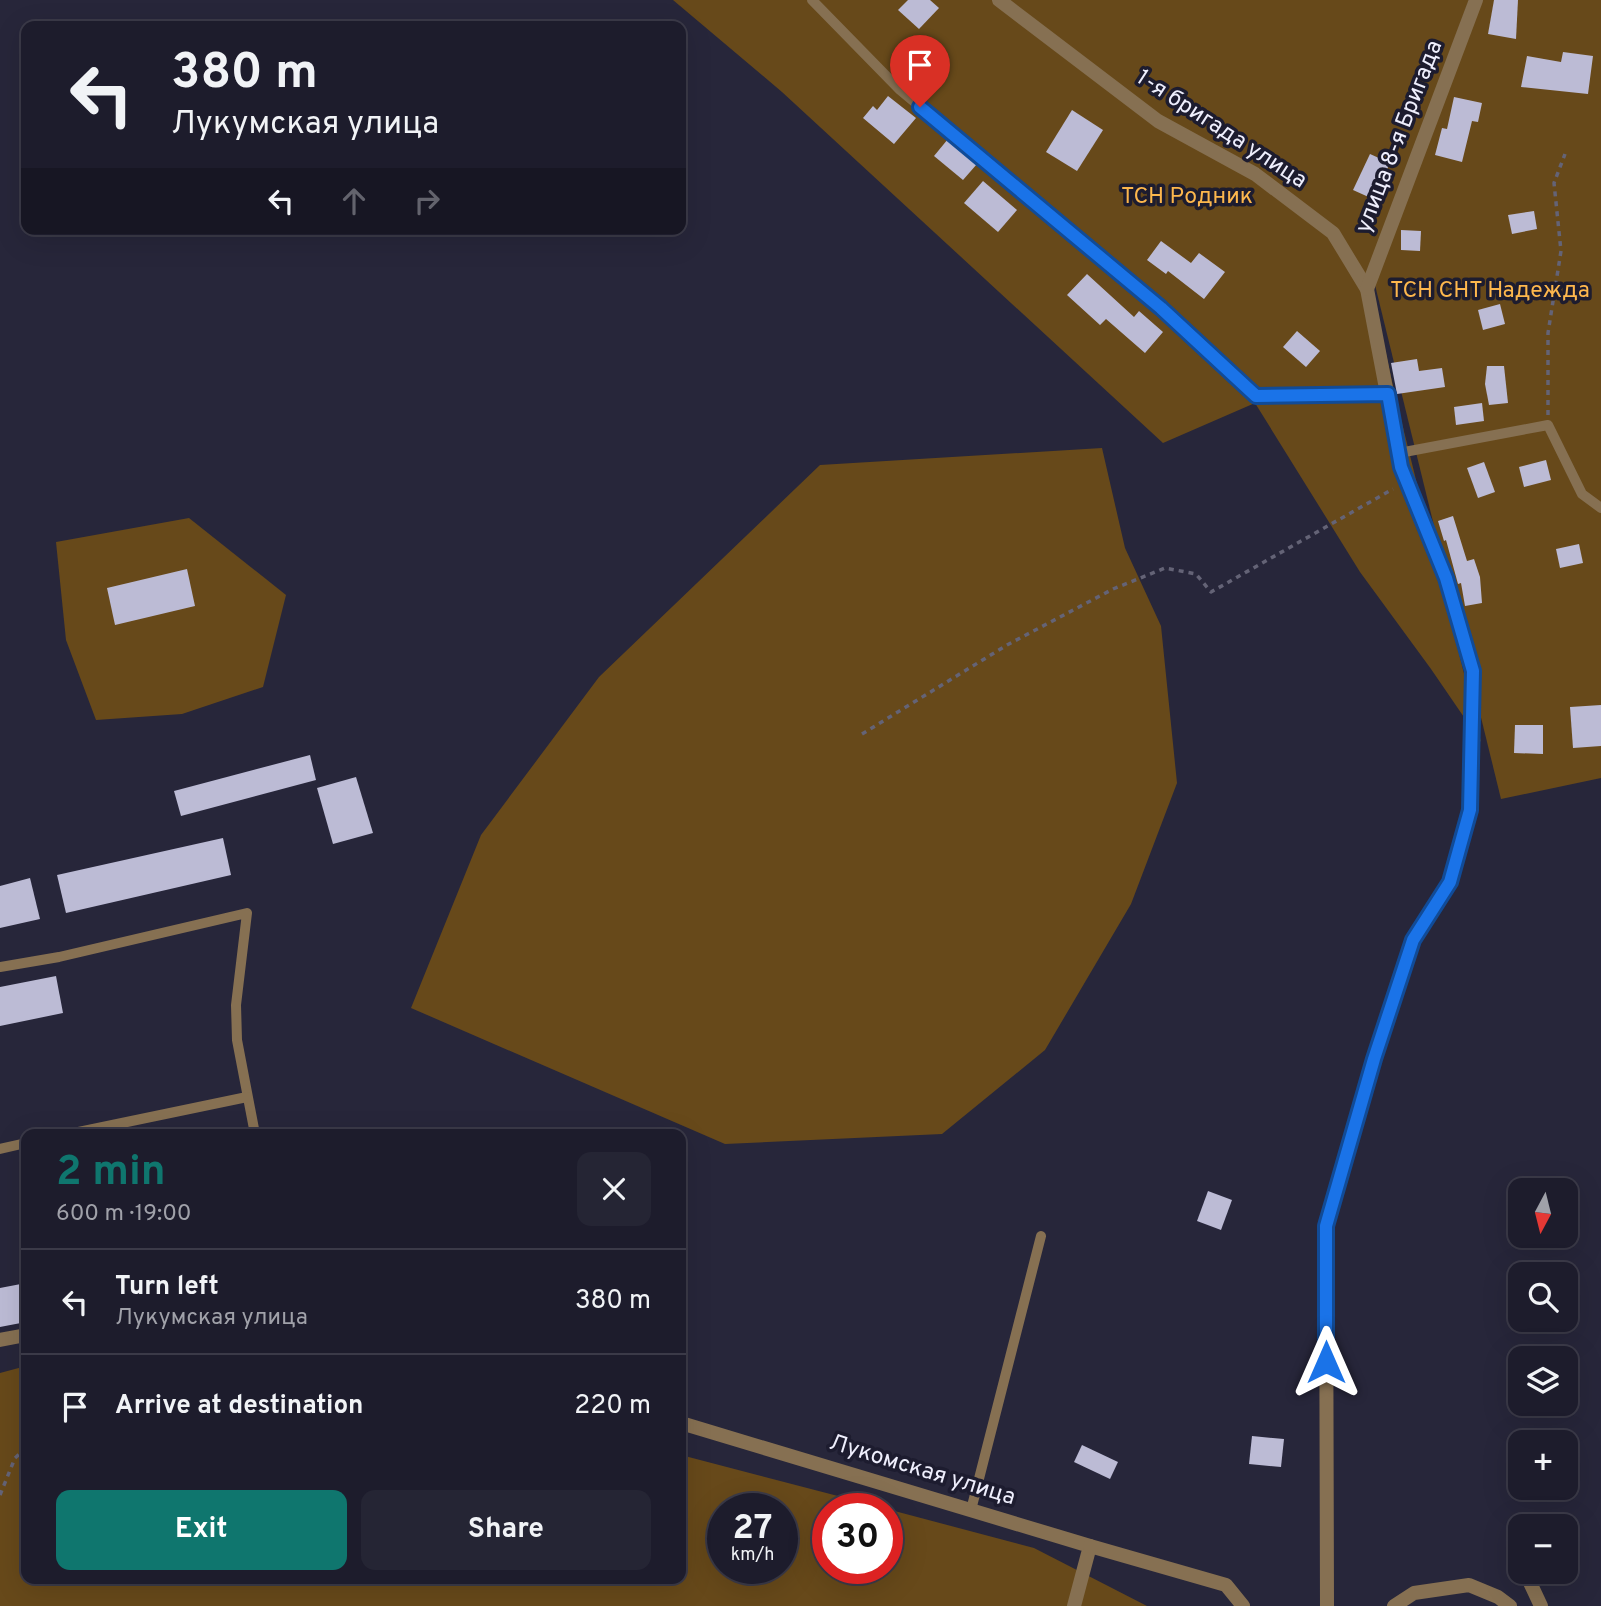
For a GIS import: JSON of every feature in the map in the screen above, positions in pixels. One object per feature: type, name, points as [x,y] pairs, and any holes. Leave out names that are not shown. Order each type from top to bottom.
[{"type":"street","name":"1-я бригада улица","points":[[999,0],[1158,121],[1255,174],[1333,233],[1367,289]]},
{"type":"street","name":"улица 8-я Бригада","points":[[1367,289],[1476,0]]},
{"type":"street","points":[[1327,1606],[1326,1226],[1374,1059],[1413,940],[1450,882],[1470,810],[1473,671],[1446,578],[1407,481],[1399,453],[1367,289]]},
{"type":"street","points":[[0,1340],[21,1336]]},
{"type":"street","name":"Лукомская улица","points":[[686,1424],[1226,1584],[1243,1606]]},
{"type":"street","points":[[1074,1606],[1090,1546]]},
{"type":"street","points":[[1531,1584],[1541,1606]]},
{"type":"street","points":[[1394,1606],[1414,1593],[1469,1585],[1498,1597],[1510,1606]]},
{"type":"lane","points":[[812,0],[900,90],[1161,308],[1256,396],[1388,394]]},
{"type":"lane","points":[[1399,453],[1548,425],[1582,494],[1601,508]]},
{"type":"lane","points":[[0,967],[59,957],[247,913],[236,1005],[237,1040],[254,1129]]},
{"type":"lane","points":[[93,1129],[247,1097]]},
{"type":"lane","points":[[0,1149],[21,1144]]},
{"type":"lane","points":[[971,1510],[1041,1236]]},
{"type":"path","points":[[1548,425],[1548,333],[1561,251],[1555,183],[1565,154]]},
{"type":"path","points":[[862,734],[1007,645],[1113,589],[1165,568],[1196,574],[1211,592],[1407,481]]},
{"type":"path","points":[[0,1495],[15,1458],[21,1453]]},
{"type":"green space","name":"ТСН Родник","points":[[673,0],[1469,0],[1368,271],[1395,395],[1481,742],[1360,572],[1255,403],[1163,443],[782,92]]},
{"type":"green space","name":"ТСН СНТ Надежда","points":[[1478,0],[1601,0],[1601,778],[1501,799],[1375,285]]},
{"type":"green space","points":[[1102,448],[1125,548],[1161,626],[1177,783],[1131,904],[1045,1050],[942,1134],[725,1144],[411,1008],[481,835],[599,677],[820,465]]},
{"type":"green space","points":[[189,518],[286,595],[263,687],[182,714],[96,720],[66,640],[56,542]]},
{"type":"green space","points":[[21,1367],[21,1584],[686,1584],[686,1456],[827,1493],[812,1493],[812,1584],[903,1584],[903,1513],[1034,1548],[1147,1606],[0,1606],[0,1373]]},
{"type":"building","points":[[908,0],[930,0],[939,8],[919,29],[898,10]]},
{"type":"building","points":[[1494,0],[1518,0],[1516,39],[1488,34]]},
{"type":"building","points":[[1563,52],[1593,56],[1588,94],[1521,87],[1527,56],[1561,62]]},
{"type":"building","points":[[888,96],[916,118],[894,144],[863,118],[873,106],[877,110]]},
{"type":"building","points":[[1454,97],[1482,103],[1478,122],[1472,121],[1462,162],[1435,155],[1442,128],[1447,129]]},
{"type":"building","points":[[1072,110],[1103,130],[1077,171],[1046,152]]},
{"type":"building","points":[[948,139],[977,164],[963,180],[934,156]]},
{"type":"building","points":[[1370,154],[1390,163],[1373,199],[1353,190]]},
{"type":"building","points":[[983,181],[1017,210],[998,232],[964,203]]},
{"type":"building","points":[[1534,211],[1537,229],[1512,234],[1508,215]]},
{"type":"building","points":[[1401,230],[1421,231],[1420,251],[1401,250]]},
{"type":"building","points":[[1161,241],[1191,263],[1199,253],[1225,272],[1204,299],[1168,271],[1166,274],[1147,260]]},
{"type":"building","points":[[1087,274],[1134,317],[1139,311],[1163,332],[1145,353],[1106,319],[1100,325],[1067,295]]},
{"type":"building","points":[[1500,304],[1505,324],[1483,330],[1478,310]]},
{"type":"building","points":[[1297,331],[1320,351],[1306,367],[1283,347]]},
{"type":"building","points":[[1417,359],[1419,371],[1442,368],[1445,387],[1397,394],[1391,363]]},
{"type":"building","points":[[1487,366],[1504,366],[1508,403],[1489,405],[1485,384]]},
{"type":"building","points":[[1482,403],[1484,421],[1456,425],[1454,407]]},
{"type":"building","points":[[1546,460],[1551,480],[1524,487],[1519,467]]},
{"type":"building","points":[[1484,462],[1495,492],[1478,498],[1467,468]]},
{"type":"building","points":[[1453,516],[1467,561],[1474,559],[1480,577],[1482,603],[1465,606],[1461,583],[1458,584],[1438,521]]},
{"type":"building","points":[[1579,544],[1583,563],[1560,568],[1556,549]]},
{"type":"building","points":[[187,569],[195,606],[115,625],[107,588]]},
{"type":"building","points":[[1601,705],[1601,746],[1573,748],[1570,707]]},
{"type":"building","points":[[1515,725],[1543,725],[1543,754],[1514,753]]},
{"type":"building","points":[[310,755],[316,780],[181,816],[174,791]]},
{"type":"building","points":[[356,777],[373,833],[333,844],[317,788]]},
{"type":"building","points":[[223,838],[231,875],[66,913],[57,875]]},
{"type":"building","points":[[30,878],[40,919],[0,928],[0,886]]},
{"type":"building","points":[[56,976],[63,1013],[0,1026],[0,987]]},
{"type":"building","points":[[1208,1191],[1232,1200],[1221,1230],[1197,1221]]},
{"type":"building","points":[[21,1284],[21,1323],[0,1327],[0,1288]]},
{"type":"building","points":[[1252,1436],[1284,1439],[1281,1467],[1249,1464]]},
{"type":"building","points":[[1082,1445],[1118,1462],[1110,1479],[1074,1462]]},
{"type":"route","points":[[920,107],[1161,308],[1256,396],[1388,394],[1401,467],[1446,578],[1473,671],[1470,810],[1450,882],[1413,940],[1374,1059],[1326,1226],[1326,1362]]}]
